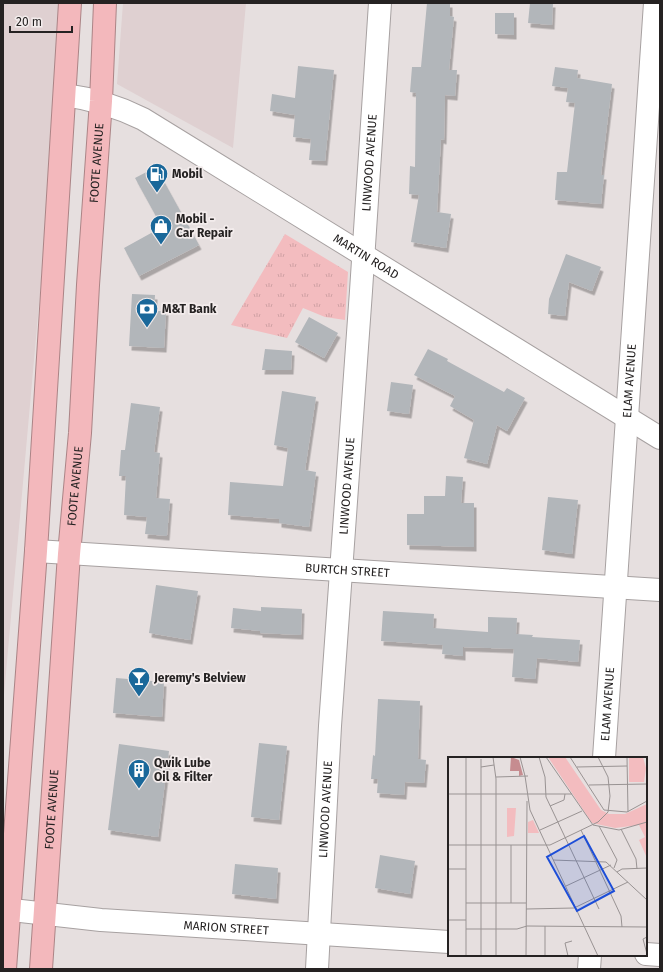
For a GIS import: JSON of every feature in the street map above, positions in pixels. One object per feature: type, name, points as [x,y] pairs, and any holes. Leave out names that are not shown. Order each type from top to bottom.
[{"type":"highway","points":[[5,969],[6,909],[36,551],[70,3]]},
{"type":"highway","name":"FOOTE AVENUE","points":[[41,969],[69,554],[80,433],[105,3]]},
{"type":"street","name":"LINWOOD AVENUE","points":[[317,969],[330,726],[364,255],[380,3]]},
{"type":"street","name":"ELAM AVENUE","points":[[604,757],[617,587],[655,3]]},
{"type":"street","name":"MARTIN ROAD","points":[[65,95],[100,101],[121,108],[143,119],[660,438]]},
{"type":"street","name":"BURTCH STREET","points":[[36,551],[660,590]]},
{"type":"street","name":"MARION STREET","points":[[6,909],[101,920],[448,942]]},
{"type":"street","points":[[647,954],[660,955]]},
{"type":"street","points":[[589,969],[590,956]]},
{"type":"shaded area","points":[[3,3],[66,3],[3,706]]},
{"type":"shaded area","points":[[123,3],[246,3],[233,148],[117,84]]},
{"type":"green space","points":[[285,234],[348,272],[345,320],[325,317],[303,308],[287,338],[231,325]]},
{"type":"building","points":[[427,3],[450,3],[450,16],[454,17],[449,70],[457,70],[455,96],[445,95],[444,140],[441,139],[437,212],[451,214],[446,248],[411,242],[419,195],[409,194],[410,166],[415,167],[416,93],[410,92],[412,67],[421,67]]},
{"type":"building","points":[[530,3],[553,3],[552,25],[528,23]]},
{"type":"building","points":[[495,13],[514,13],[514,35],[495,34]]},
{"type":"building","points":[[298,66],[334,70],[325,161],[309,160],[311,139],[293,137],[295,115],[270,111],[272,94],[295,98]]},
{"type":"building","points":[[555,67],[578,70],[577,78],[612,84],[601,175],[604,175],[601,204],[555,200],[557,172],[567,172],[575,103],[566,102],[568,88],[552,86]]},
{"type":"building","name":"Mobil - Car Repair","points":[[156,167],[199,245],[139,276],[124,248],[162,227],[135,178]]},
{"type":"building","points":[[566,254],[601,267],[592,291],[569,282],[565,316],[548,314],[549,299]]},
{"type":"building","name":"M&T Bank","points":[[132,294],[155,295],[154,311],[166,311],[164,348],[129,346]]},
{"type":"building","points":[[309,317],[338,333],[324,358],[295,342]]},
{"type":"building","points":[[265,349],[292,351],[291,370],[262,370]]},
{"type":"building","points":[[428,349],[504,392],[507,388],[525,398],[507,431],[497,425],[487,464],[464,458],[474,420],[450,406],[455,396],[414,375]]},
{"type":"building","points":[[391,382],[413,385],[409,414],[387,411]]},
{"type":"building","points":[[282,391],[316,397],[305,470],[316,472],[309,527],[279,523],[279,519],[228,515],[230,482],[283,486],[288,448],[274,445]]},
{"type":"building","points":[[131,403],[160,407],[154,452],[160,453],[156,498],[170,499],[167,536],[145,534],[147,517],[124,515],[126,476],[119,476],[121,450],[125,450]]},
{"type":"building","points":[[446,476],[463,477],[461,503],[474,503],[474,547],[407,545],[407,514],[424,514],[424,496],[445,496]]},
{"type":"building","points":[[548,497],[578,500],[572,554],[542,550]]},
{"type":"building","points":[[156,585],[198,591],[190,640],[149,633]]},
{"type":"building","points":[[261,607],[302,609],[301,635],[260,633],[260,631],[231,628],[233,608],[261,611]]},
{"type":"building","points":[[383,611],[434,614],[433,628],[488,632],[488,617],[517,618],[516,634],[533,635],[532,637],[580,640],[578,662],[537,658],[535,679],[512,677],[514,649],[463,647],[463,656],[442,654],[443,645],[381,641]]},
{"type":"building","name":"Jeremy's Belview","points":[[116,678],[164,682],[162,717],[113,713]]},
{"type":"building","points":[[378,699],[420,701],[418,759],[426,760],[424,783],[405,782],[404,795],[377,793],[378,779],[371,779],[373,755],[375,756]]},
{"type":"building","points":[[259,743],[287,746],[279,820],[251,817]]},
{"type":"building","name":"Qwik Lube Oil & Filter","points":[[119,744],[169,751],[158,837],[108,830]]},
{"type":"building","points":[[380,855],[415,861],[410,894],[375,888]]},
{"type":"building","points":[[235,864],[278,868],[276,899],[232,894]]},
{"type":"place","name":"Mobil","points":[[157,194]]},
{"type":"place","name":"Mobil - Car Repair","points":[[161,246]]},
{"type":"place","name":"M&T Bank","points":[[147,328]]},
{"type":"place","name":"Jeremy's Belview","points":[[139,698]]},
{"type":"place","name":"Qwik Lube Oil & Filter","points":[[139,790]]}]
